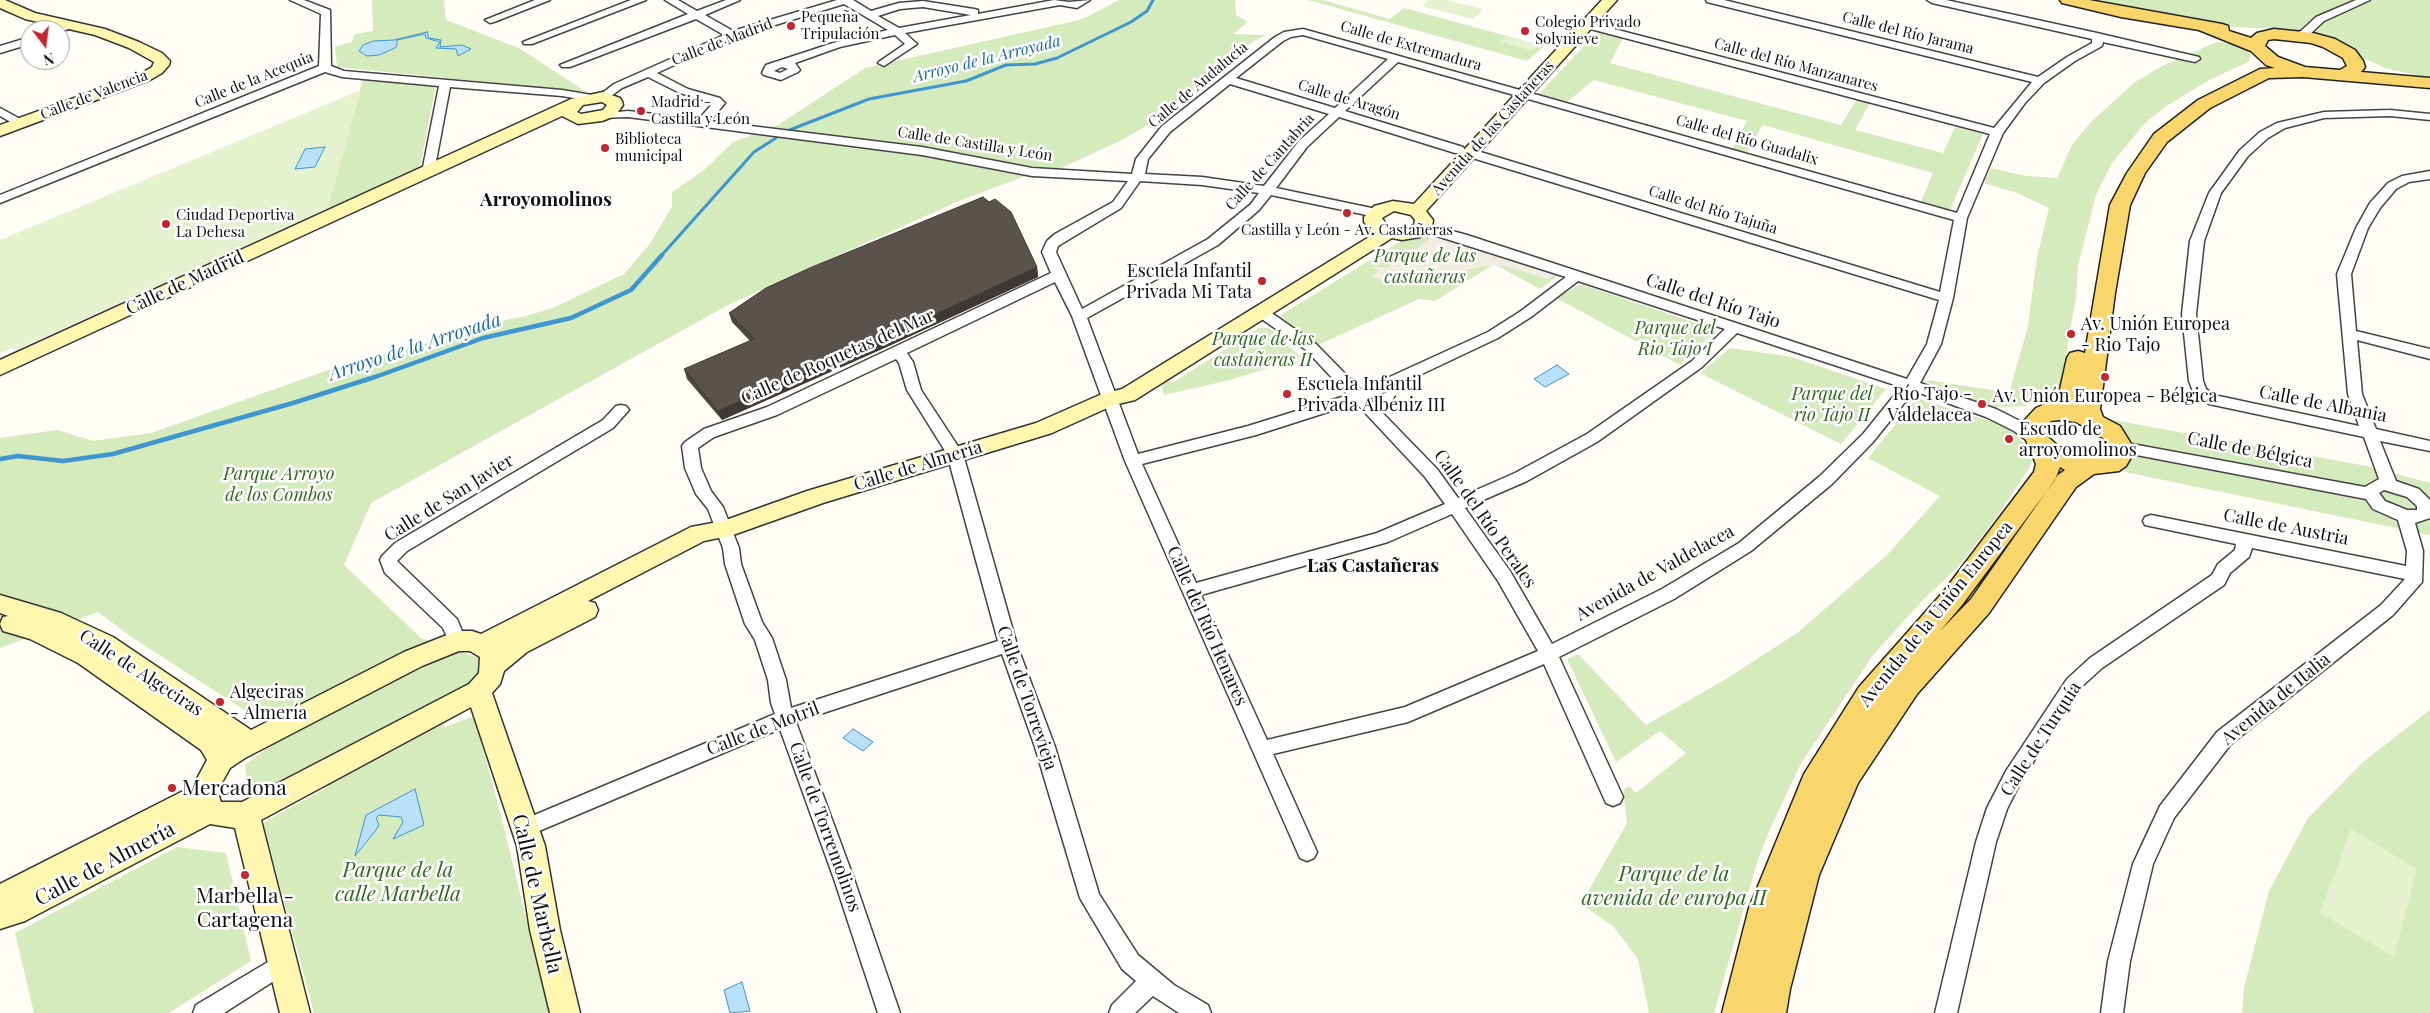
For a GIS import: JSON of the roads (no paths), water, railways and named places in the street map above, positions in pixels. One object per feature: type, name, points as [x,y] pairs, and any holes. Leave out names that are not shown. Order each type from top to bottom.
[{"type":"main road","points":[[2068,0],[2206,28],[2296,35],[2329,43],[2382,70],[2430,83]]},
{"type":"main road","points":[[2206,28],[2259,51],[2287,68],[2303,72]]},
{"type":"main road","points":[[2042,428],[2068,403],[2074,390],[2099,230],[2107,197],[2124,162],[2147,133],[2179,107],[2212,86],[2259,64],[2257,41],[2263,36],[2274,34]]},
{"type":"main road","points":[[2341,75],[2351,72],[2356,67],[2355,61],[2349,54]]},
{"type":"main road","points":[[2094,420],[2088,408],[2104,293],[2120,205],[2136,173],[2160,138],[2204,104],[2266,73],[2303,72],[2430,83]]},
{"type":"main road","points":[[2071,413],[2094,420],[2112,432],[2121,447],[2121,454],[2118,460],[2110,464],[2088,466],[2061,458],[2042,428],[2071,413]]},
{"type":"main road","name":"Avenida de la Unión Europea","points":[[1739,1013],[1765,908],[1815,783],[1869,694],[1954,598],[2046,474],[2048,464],[2042,428]]},
{"type":"main road","name":"Avenida de la Unión Europea","points":[[1769,1013],[1773,988],[1803,875],[1846,776],[1907,686],[1980,606],[2067,481],[2088,466]]},
{"type":"street","points":[[295,0],[326,12],[325,68]]},
{"type":"street","points":[[490,20],[545,0]]},
{"type":"street","points":[[528,42],[641,0]]},
{"type":"street","points":[[670,0],[732,36]]},
{"type":"street","points":[[566,65],[735,0]]},
{"type":"street","points":[[847,0],[897,31],[912,44],[884,63]]},
{"type":"street","name":"Calle de Madrid","points":[[0,368],[534,123],[560,118],[570,105],[608,106],[618,86],[647,72],[732,36],[847,0]]},
{"type":"street","points":[[808,56],[794,70],[781,77],[768,73],[770,68],[837,45],[897,31],[1060,1],[1076,4],[1085,0]]},
{"type":"street","name":"Avenida de las Castañeras","points":[[1415,215],[1464,152],[1519,92],[1598,0]]},
{"type":"street","name":"Avenida de las Castañeras","points":[[1519,92],[1610,0]]},
{"type":"street","name":"Calle del Río Jarama","points":[[1711,0],[2040,81]]},
{"type":"street","points":[[1932,0],[2195,59]]},
{"type":"street","points":[[2296,35],[2305,33],[2320,18],[2365,0]]},
{"type":"street","name":"Calle de Valencia","points":[[0,3],[41,20]]},
{"type":"street","points":[[869,15],[899,6],[924,4],[986,14]]},
{"type":"street","points":[[2320,18],[2320,33],[2329,43]]},
{"type":"street","name":"Calle del Río Manzanares","points":[[1587,25],[1998,132]]},
{"type":"street","name":"Calle de Valencia","points":[[0,131],[144,77],[162,65],[162,61],[158,56],[134,45],[100,32],[70,29]]},
{"type":"street","name":"Calle de Extremadura","points":[[1288,34],[1303,32],[1519,92]]},
{"type":"street","name":"Calle de Andalucía","points":[[1058,274],[1049,252],[1052,244],[1117,205],[1138,176],[1142,159],[1166,129],[1230,80],[1279,39],[1288,34]]},
{"type":"street","name":"Avenida de Valdelacea","points":[[1262,749],[1408,714],[1549,654],[1668,594],[1745,547],[1826,480],[1868,438],[1911,385],[1934,344],[1946,298],[1961,218],[1998,132],[2021,101],[2040,81],[2071,59],[2098,44],[2097,36]]},
{"type":"street","points":[[0,50],[20,43]]},
{"type":"street","name":"Calle de Cantabria","points":[[1079,316],[1213,242],[1255,207],[1303,144],[1396,58]]},
{"type":"street","points":[[782,64],[790,64],[794,70]]},
{"type":"street","name":"Calle de la Acequia","points":[[0,199],[325,68],[342,74],[445,82],[570,105]]},
{"type":"street","points":[[647,72],[684,91],[716,100],[720,103],[702,123]]},
{"type":"street","name":"Calle de Aragón","points":[[1230,80],[1464,152]]},
{"type":"street","points":[[428,172],[445,82]]},
{"type":"street","name":"Calle del Río Guadalix","points":[[1519,92],[1961,218]]},
{"type":"street","name":"Calle de Castilla y León","points":[[608,106],[702,123],[922,151],[987,165],[1032,172],[1138,176],[1268,189],[1380,224]]},
{"type":"street","points":[[0,111],[20,123]]},
{"type":"street","name":"Calle de Albania","points":[[2430,117],[2390,113],[2324,114],[2280,125],[2264,135],[2244,153],[2215,193],[2197,241],[2189,314],[2192,353],[2199,390],[2209,399],[2430,446]]},
{"type":"street","name":"Calle del Río Tajuña","points":[[1464,152],[1946,298]]},
{"type":"street","points":[[2389,484],[2371,432],[2355,394],[2344,274],[2362,228],[2374,206],[2392,186],[2406,179],[2430,175]]},
{"type":"street","points":[[1109,399],[1128,395],[1261,312],[1380,224],[1384,208],[1415,215],[1414,233],[1402,235],[1380,224]]},
{"type":"street","name":"Calle del Río Tajo","points":[[1415,215],[1462,238],[1991,413],[2042,428]]},
{"type":"street","points":[[1109,399],[1120,386],[1380,224]]},
{"type":"street","points":[[1058,274],[1079,316],[1109,399]]},
{"type":"street","name":"Calle de Roquetas del Mar","points":[[725,529],[715,507],[704,494],[693,468],[690,446],[709,433],[772,411],[1026,292],[1058,274]]},
{"type":"street","points":[[1133,461],[1251,431],[1359,397],[1416,372],[1493,334],[1526,314],[1576,276]]},
{"type":"street","name":"Calle del Río Perales","points":[[1261,312],[1311,347],[1431,473],[1456,507],[1504,576],[1549,654],[1614,797]]},
{"type":"street","points":[[1192,590],[1216,585],[1382,538],[1521,478],[1592,438],[1697,364],[1734,328]]},
{"type":"street","points":[[2351,334],[2430,354]]},
{"type":"street","name":"Calle de Torrevieja","points":[[898,352],[906,362],[914,390],[956,454],[1008,645],[1045,747],[1090,898],[1130,962],[1166,993],[1200,1013]]},
{"type":"street","name":"Calle de Almería","points":[[487,656],[518,646],[709,545],[725,529],[815,497],[1044,428],[1109,399]]},
{"type":"street","name":"Calle del Río Henares","points":[[1109,399],[1133,461],[1307,852]]},
{"type":"street","name":"Calle de San Javier","points":[[457,641],[451,624],[391,568],[388,560],[401,548],[608,424],[621,410]]},
{"type":"street","name":"Calle del Río Tajo","points":[[1991,413],[2019,427],[2042,428]]},
{"type":"street","name":"Calle de Bélgica","points":[[2121,447],[2371,494]]},
{"type":"street","points":[[2389,484],[2413,493],[2428,509],[2424,514],[2417,517],[2405,516],[2385,509],[2374,500],[2371,494],[2372,489],[2376,485],[2389,484]]},
{"type":"street","points":[[2405,516],[2415,551],[2414,574]]},
{"type":"street","name":"Calle de Austria","points":[[2151,521],[2414,574]]},
{"type":"street","name":"Calle de Torremolinos","points":[[725,529],[732,548],[733,564],[754,624],[762,638],[777,680],[780,703],[844,879],[889,1013]]},
{"type":"street","name":"Calle de Turquía","points":[[1946,1013],[1986,842],[1997,808],[2013,777],[2073,684],[2096,663],[2218,580],[2224,569],[2243,553],[2245,539]]},
{"type":"street","name":"Avenida de Italia","points":[[2112,1013],[2119,961],[2143,864],[2167,812],[2224,738],[2387,610],[2413,582],[2414,574]]},
{"type":"street","name":"Calle de Algeciras","points":[[0,604],[52,620],[88,656],[210,742],[221,760]]},
{"type":"street","name":"Calle de Algeciras","points":[[0,620],[38,632],[104,644],[227,730],[250,742]]},
{"type":"street","points":[[457,641],[472,642],[487,656],[491,678],[478,692],[246,814],[231,816],[217,814],[207,802],[213,770],[221,760],[250,742],[413,658],[457,641]]},
{"type":"street","name":"Calle de Motril","points":[[524,828],[786,718],[1008,645]]},
{"type":"street","name":"Calle de Marbella","points":[[478,692],[531,846],[545,930],[564,1013]]},
{"type":"street","name":"Calle de Almería","points":[[0,901],[19,888],[207,802]]},
{"type":"street","name":"Calle de Almería","points":[[0,914],[15,911],[207,802]]},
{"type":"street","points":[[246,814],[295,1013]]},
{"type":"street","points":[[204,1013],[283,963]]},
{"type":"street","points":[[1120,1013],[1152,981]]},
{"type":"water","points":[[427,32],[429,38],[441,40],[440,47],[462,45],[471,49],[458,56],[456,49],[436,48],[440,42],[426,38],[425,34],[397,40],[395,48],[379,55],[367,56],[359,51],[363,45],[373,41],[394,40]]},
{"type":"water","points":[[325,147],[315,167],[295,169],[305,149]]},
{"type":"water","points":[[1557,365],[1569,374],[1545,387],[1534,379]]},
{"type":"water","points":[[853,729],[873,742],[863,751],[843,738]]},
{"type":"water","points":[[415,789],[424,825],[393,839],[403,822],[401,817],[379,815],[376,818],[379,825],[355,856],[366,815]]},
{"type":"water","points":[[742,982],[750,1011],[730,1013],[724,990]]},
{"type":"waterway","name":"Arroyo de la Arroyada","points":[[787,131],[869,99],[966,81],[1006,65],[1035,64],[1057,58],[1131,22],[1147,11],[1153,0]]},
{"type":"waterway","name":"Arroyo de la Arroyada","points":[[661,256],[754,152],[776,138]]},
{"type":"waterway","name":"Arroyo de la Arroyada","points":[[0,459],[18,456],[63,461],[113,454],[293,403],[378,376],[483,338],[571,318],[631,290],[662,255]]},
{"type":"place","name":"Pequeña Tripulación","points":[[791,26]]},
{"type":"place","name":"Colegio Privado Solynieve","points":[[1525,31]]},
{"type":"place","name":"Madrid - Castilla y León","points":[[641,111]]},
{"type":"place","name":"Biblioteca municipal","points":[[605,148]]},
{"type":"place","name":"Castilla y León - Av. Castañeras","points":[[1347,213]]},
{"type":"place","name":"Ciudad Deportiva La Dehesa","points":[[166,224]]},
{"type":"place","name":"Escuela Infantil Privada Mi Tata","points":[[1262,281]]},
{"type":"place","name":"Av. Unión Europea - Rio Tajo","points":[[2071,334]]},
{"type":"place","name":"Av. Unión Europea - Bélgica","points":[[2105,377]]},
{"type":"place","name":"Escuela Infantil Privada Albéniz III","points":[[1287,394]]},
{"type":"place","name":"Río Tajo - Valdelacea","points":[[1982,404]]},
{"type":"place","name":"Escudo de arroyomolinos","points":[[2009,439]]},
{"type":"place","name":"Algeciras - Almería","points":[[220,702]]},
{"type":"place","name":"Mercadona","points":[[172,788]]},
{"type":"place","name":"Marbella - Cartagena","points":[[245,875]]},
{"type":"district","name":"Arroyomolinos","points":[[546,200]]},
{"type":"district","name":"Las Castañeras","points":[[1373,566]]},
{"type":"park label","name":"Parque de las castañeras","points":[[1425,266]]},
{"type":"park label","name":"Parque del Rio Tajo I","points":[[1675,338]]},
{"type":"park label","name":"Parque de las castañeras II","points":[[1263,349]]},
{"type":"park label","name":"Parque del rio Tajo II","points":[[1832,404]]},
{"type":"park label","name":"Parque Arroyo de los Combos","points":[[279,484]]},
{"type":"park label","name":"Parque de la calle Marbella","points":[[398,882]]},
{"type":"park label","name":"Parque de la avenida de europa II","points":[[1674,886]]}]
